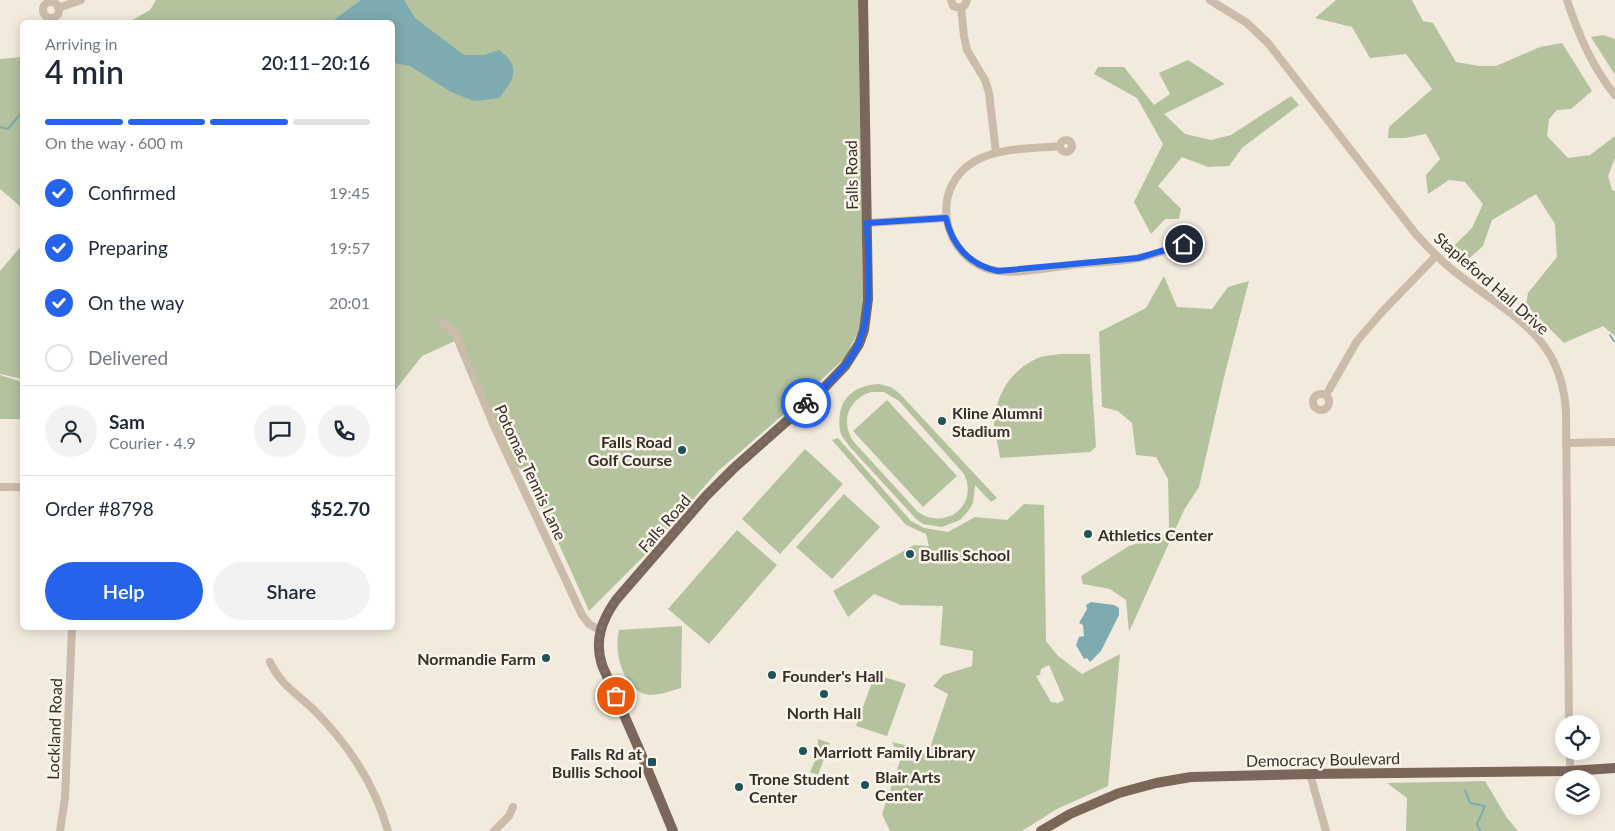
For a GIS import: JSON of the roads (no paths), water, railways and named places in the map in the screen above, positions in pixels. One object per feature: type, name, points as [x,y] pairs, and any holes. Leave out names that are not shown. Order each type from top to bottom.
[{"type":"main road","name":"Falls Road","points":[[673,831],[602,665],[599,652],[600,630],[616,600],[706,496],[845,366],[853,355],[864,330],[867,315],[867,223],[863,0]]},
{"type":"main road","name":"Democracy Boulevard","points":[[1585,770],[1615,768]]},
{"type":"main road","name":"Democracy Boulevard","points":[[1042,831],[1070,814],[1103,798],[1156,782],[1209,776],[1555,771]]},
{"type":"street","points":[[58,8],[81,0]]},
{"type":"street","points":[[951,0],[953,6],[961,8]]},
{"type":"street","points":[[961,8],[967,0]]},
{"type":"street","name":"Stapleford Hall Drive","points":[[1210,0],[1247,23],[1268,43],[1415,233],[1436,256],[1533,332],[1544,344],[1556,367],[1564,391],[1566,443],[1569,715]]},
{"type":"street","points":[[1566,0],[1592,62],[1615,95]]},
{"type":"street","points":[[961,8],[967,50],[985,80],[989,93],[996,152]]},
{"type":"street","points":[[1060,146],[996,152],[973,162],[965,168],[956,180],[949,197],[946,218],[953,240],[967,257],[984,267],[998,271],[1138,258],[1172,248]]},
{"type":"street","points":[[867,223],[946,218]]},
{"type":"street","points":[[1326,395],[1357,341],[1436,256]]},
{"type":"street","name":"Potomac Tennis Lane","points":[[442,322],[455,333],[494,426],[582,615],[589,624],[600,630]]},
{"type":"street","points":[[1566,443],[1615,442]]},
{"type":"street","points":[[0,487],[20,487]]},
{"type":"street","name":"Lockland Road","points":[[60,831],[65,798],[72,630]]},
{"type":"street","points":[[270,662],[274,672],[285,686],[334,731],[352,755],[376,798],[388,831]]},
{"type":"street","points":[[1310,774],[1326,831]]},
{"type":"street","points":[[494,831],[509,816],[513,807]]},
{"type":"water","points":[[361,0],[404,0],[415,18],[464,55],[484,55],[499,50],[511,62],[513,67],[512,79],[499,98],[474,101],[451,92],[410,66],[395,63],[395,20],[334,20]]},
{"type":"water","points":[[1091,602],[1114,605],[1119,608],[1119,615],[1101,651],[1090,662],[1087,658],[1084,659],[1076,645],[1079,637],[1084,636],[1083,625],[1079,623],[1087,609],[1086,605]]},
{"type":"waterway","points":[[0,127],[8,129],[20,114]]},
{"type":"waterway","points":[[1610,335],[1615,341]]},
{"type":"waterway","points":[[1465,790],[1470,803],[1485,806],[1477,824],[1480,831]]},
{"type":"place","name":"Kline Alumni Stadium","points":[[942,421]]},
{"type":"place","name":"Falls Road Golf Course","points":[[682,450]]},
{"type":"place","name":"Athletics Center","points":[[1088,534]]},
{"type":"place","name":"Bullis School","points":[[910,554]]},
{"type":"place","name":"Normandie Farm","points":[[546,658]]},
{"type":"place","name":"Founder's Hall","points":[[772,675]]},
{"type":"place","name":"North Hall","points":[[824,694]]},
{"type":"place","name":"Marriott Family Library","points":[[803,751]]},
{"type":"place","name":"Falls Rd at Bullis School","points":[[652,762]]},
{"type":"place","name":"Blair Arts Center","points":[[865,785]]},
{"type":"place","name":"Trone Student Center","points":[[739,787]]}]
